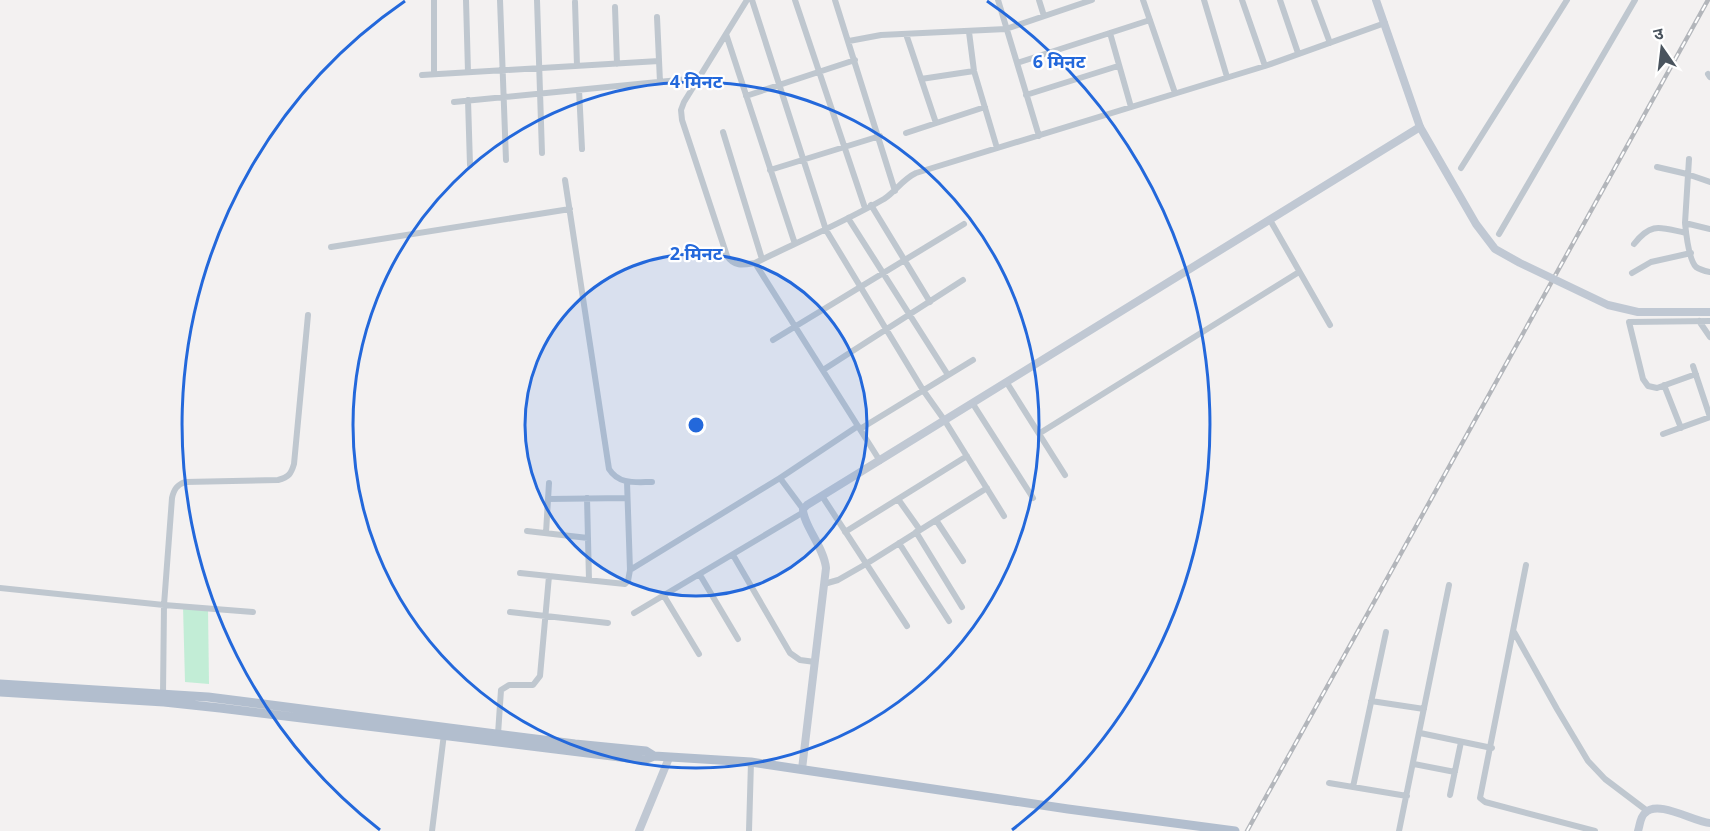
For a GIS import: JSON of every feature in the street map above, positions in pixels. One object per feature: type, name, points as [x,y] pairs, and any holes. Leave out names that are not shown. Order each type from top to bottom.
[{"type":"main road","points":[[0,684],[208,697],[646,751],[654,756],[669,758],[751,762],[1233,831]]},
{"type":"main road","points":[[0,692],[164,702],[444,734],[644,760],[654,756]]},
{"type":"street","points":[[434,0],[434,75]]},
{"type":"street","points":[[466,0],[468,72]]},
{"type":"street","points":[[500,0],[506,160]]},
{"type":"street","points":[[537,0],[542,153]]},
{"type":"street","points":[[747,0],[681,110],[682,120],[727,256],[730,261],[743,265],[755,263],[826,230],[895,191],[903,180],[916,173],[1265,66],[1385,23]]},
{"type":"street","points":[[752,0],[826,230],[886,330],[1004,516]]},
{"type":"street","points":[[795,0],[844,147],[868,207],[930,302]]},
{"type":"street","points":[[836,0],[880,136],[895,191]]},
{"type":"street","points":[[998,0],[1039,136]]},
{"type":"street","points":[[1039,0],[1044,16]]},
{"type":"street","points":[[849,41],[881,35],[1006,29],[1092,0]]},
{"type":"street","points":[[1143,0],[1175,93]]},
{"type":"street","points":[[1203,0],[1227,77]]},
{"type":"street","points":[[1242,0],[1265,66]]},
{"type":"street","points":[[1280,0],[1298,53]]},
{"type":"street","points":[[1314,0],[1329,43]]},
{"type":"street","points":[[1376,0],[1420,127],[1476,224],[1495,249],[1608,305],[1638,312],[1710,312]]},
{"type":"street","points":[[1461,168],[1567,0]]},
{"type":"street","points":[[1499,234],[1635,0]]},
{"type":"street","points":[[575,2],[577,66]]},
{"type":"street","points":[[615,7],[617,64]]},
{"type":"street","points":[[657,17],[660,82]]},
{"type":"street","points":[[1017,63],[1150,21]]},
{"type":"street","points":[[969,32],[974,71],[997,148]]},
{"type":"street","points":[[1110,33],[1131,107]]},
{"type":"street","points":[[726,34],[795,244]]},
{"type":"street","points":[[906,34],[936,123]]},
{"type":"street","points":[[746,96],[855,60]]},
{"type":"street","points":[[422,75],[659,61]]},
{"type":"street","points":[[1026,95],[1118,66]]},
{"type":"street","points":[[921,79],[974,71]]},
{"type":"street","points":[[454,102],[699,78]]},
{"type":"street","points":[[579,90],[582,149]]},
{"type":"street","points":[[468,100],[470,165]]},
{"type":"street","points":[[906,132],[985,108]]},
{"type":"street","points":[[634,613],[733,555],[803,511],[822,496],[1420,127]]},
{"type":"street","points":[[723,132],[762,259]]},
{"type":"street","points":[[770,170],[880,136]]},
{"type":"street","points":[[1689,159],[1686,233],[1697,267],[1710,272]]},
{"type":"street","points":[[1657,167],[1710,182]]},
{"type":"street","points":[[565,180],[609,470],[617,479],[627,482],[652,482]]},
{"type":"street","points":[[331,247],[570,209]]},
{"type":"street","points":[[848,218],[948,375]]},
{"type":"street","points":[[1269,220],[1330,325]]},
{"type":"street","points":[[1685,223],[1710,229]]},
{"type":"street","points":[[773,340],[964,224]]},
{"type":"street","points":[[1634,244],[1651,228],[1686,233]]},
{"type":"street","points":[[1632,273],[1652,262],[1691,253]]},
{"type":"street","points":[[755,263],[880,461]]},
{"type":"street","points":[[1040,433],[1299,272]]},
{"type":"street","points":[[823,370],[963,280]]},
{"type":"street","points":[[163,694],[164,605],[172,498],[179,484],[198,481],[278,480],[291,473],[294,464],[308,315]]},
{"type":"street","points":[[1699,321],[1710,337]]},
{"type":"street","points":[[1696,374],[1651,388],[1645,383],[1629,322],[1710,321]]},
{"type":"street","points":[[630,570],[973,360]]},
{"type":"street","points":[[1663,434],[1710,417],[1693,366]]},
{"type":"street","points":[[1007,383],[1065,476]]},
{"type":"street","points":[[1665,385],[1681,428]]},
{"type":"street","points":[[973,404],[1033,498]]},
{"type":"street","points":[[845,532],[967,456]]},
{"type":"street","points":[[780,478],[803,511],[823,552],[826,568],[802,769]]},
{"type":"street","points":[[520,573],[625,584],[628,581],[630,570],[627,482]]},
{"type":"street","points":[[546,533],[549,483]]},
{"type":"street","points":[[824,584],[838,580],[866,564],[987,488]]},
{"type":"street","points":[[822,496],[907,626]]},
{"type":"street","points":[[587,498],[589,580]]},
{"type":"street","points":[[548,499],[627,498]]},
{"type":"street","points":[[898,499],[962,607]]},
{"type":"street","points":[[936,520],[963,561]]},
{"type":"street","points":[[527,531],[588,538]]},
{"type":"street","points":[[900,543],[950,621]]},
{"type":"street","points":[[733,555],[790,653],[800,660],[814,662]]},
{"type":"street","points":[[1526,565],[1492,748],[1480,795],[1482,801],[1595,831]]},
{"type":"street","points":[[700,575],[738,639]]},
{"type":"street","points":[[498,734],[501,690],[509,685],[533,685],[540,676],[549,576]]},
{"type":"street","points":[[1399,831],[1449,585]]},
{"type":"street","points":[[0,588],[253,612]]},
{"type":"street","points":[[664,596],[699,654]]},
{"type":"street","points":[[510,612],[608,623]]},
{"type":"street","points":[[1514,632],[1588,761],[1605,779],[1646,810],[1668,810],[1710,823]]},
{"type":"street","points":[[1353,787],[1386,633]]},
{"type":"street","points":[[1371,701],[1424,709]]},
{"type":"street","points":[[1420,733],[1492,748]]},
{"type":"street","points":[[432,831],[444,734]]},
{"type":"street","points":[[1450,795],[1461,742]]},
{"type":"street","points":[[639,831],[669,758]]},
{"type":"street","points":[[749,831],[751,762]]},
{"type":"street","points":[[1413,764],[1455,772]]},
{"type":"street","points":[[1329,783],[1407,796]]},
{"type":"street","points":[[1638,831],[1642,815],[1646,810]]},
{"type":"green space","points":[[183,606],[208,608],[209,684],[185,682]]},
{"type":"railway","points":[[1247,831],[1708,0]]}]
